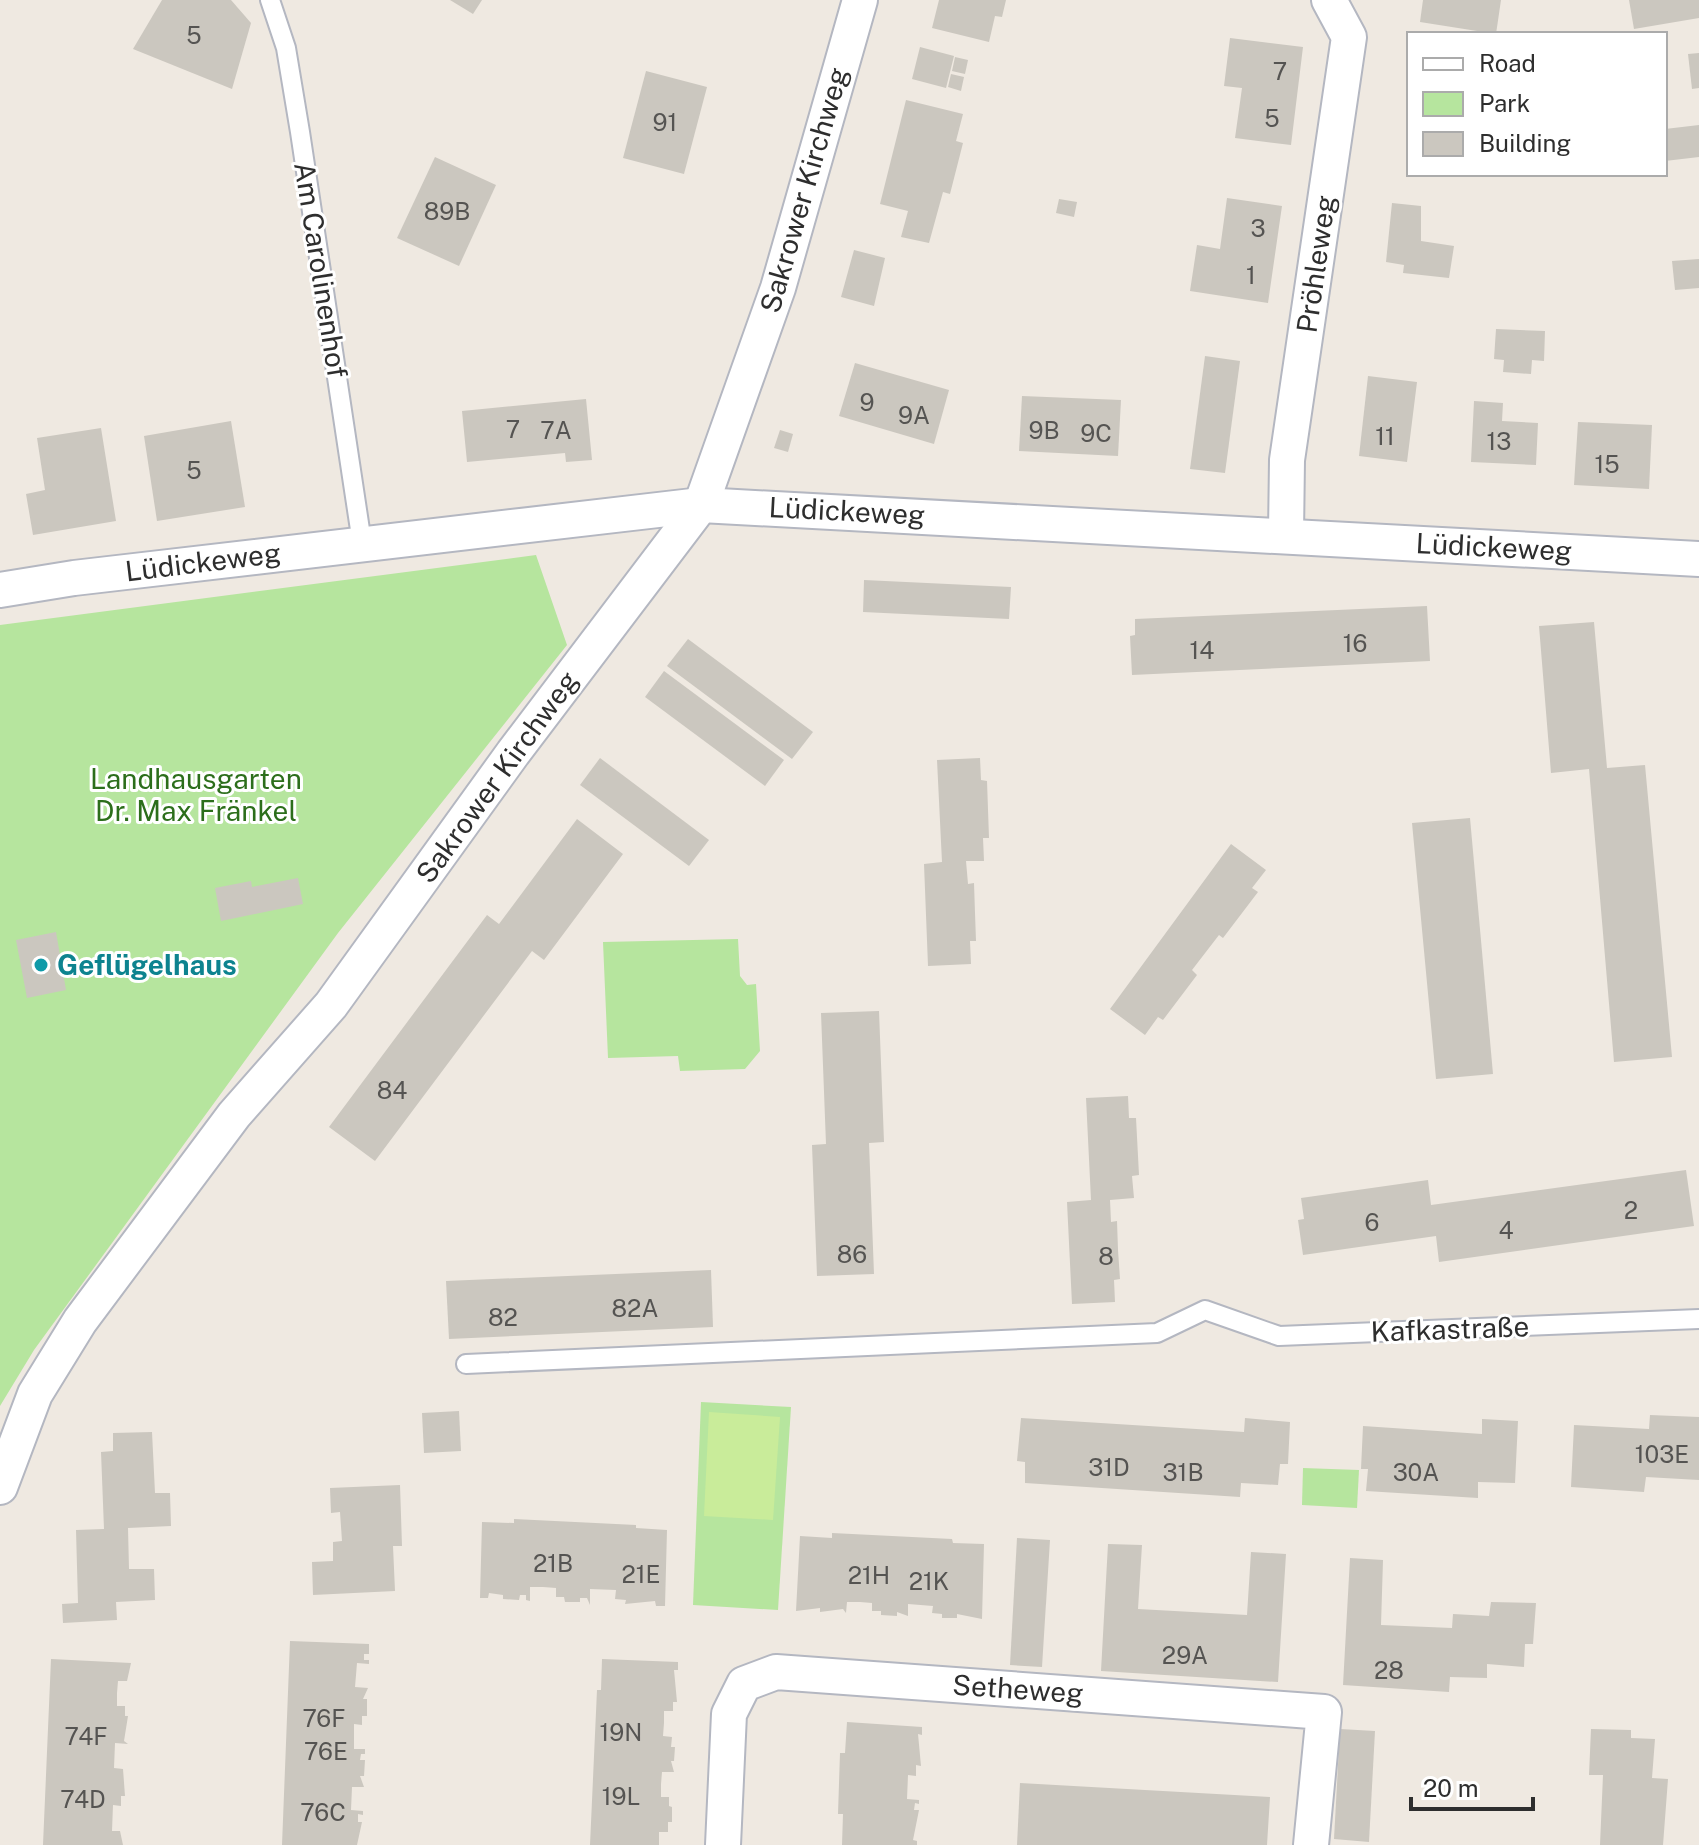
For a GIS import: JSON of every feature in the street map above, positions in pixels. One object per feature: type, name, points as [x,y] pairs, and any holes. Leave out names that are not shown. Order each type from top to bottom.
[{"type":"street","name":"Sakrower Kirchweg","points":[[0,1487],[35,1394],[80,1321],[234,1115],[331,1005],[513,753],[701,505],[778,288],[860,0]]},
{"type":"street","name":"Pröhleweg","points":[[1286,534],[1287,460],[1349,37],[1329,0]]},
{"type":"street","name":"Lüdickeweg","points":[[0,590],[362,543],[701,505],[1286,534],[1699,559]]},
{"type":"street","name":"Setheweg","points":[[723,1845],[729,1714],[744,1684],[776,1672],[1324,1712],[1311,1845]]},
{"type":"lane","name":"Am Carolinenhof","points":[[270,0],[286,48],[362,543]]},
{"type":"lane","name":"Kafkastraße","points":[[466,1364],[1157,1333],[1205,1310],[1279,1336],[1699,1319]]},
{"type":"green space","name":"Landhausgarten Dr. Max Fränkel","points":[[536,555],[567,645],[338,933],[34,1350],[0,1406],[0,625]]},
{"type":"green space","points":[[738,939],[740,976],[747,985],[756,984],[760,1051],[745,1069],[680,1071],[678,1056],[608,1058],[603,942]]},
{"type":"green space","points":[[701,1402],[791,1407],[778,1610],[693,1605]]},
{"type":"green space","points":[[709,1412],[780,1417],[773,1520],[704,1516]]},
{"type":"green space","points":[[1303,1468],[1359,1470],[1357,1508],[1302,1505]]},
{"type":"building","points":[[162,0],[231,0],[251,23],[232,89],[133,49]]},
{"type":"building","points":[[450,0],[482,0],[473,14]]},
{"type":"building","points":[[939,0],[1006,0],[1002,17],[995,16],[989,42],[932,28]]},
{"type":"building","points":[[1423,0],[1501,0],[1496,32],[1420,22]]},
{"type":"building","points":[[1629,0],[1699,0],[1699,18],[1634,29]]},
{"type":"building","points":[[1230,38],[1303,47],[1291,145],[1235,138],[1242,88],[1224,86]]},
{"type":"building","points":[[920,47],[954,56],[946,88],[912,79]]},
{"type":"building","points":[[1699,53],[1699,88],[1692,89],[1688,54]]},
{"type":"building","points":[[955,57],[968,60],[965,74],[952,71]]},
{"type":"building","points":[[646,71],[707,87],[684,174],[623,158]]},
{"type":"building","points":[[951,74],[964,77],[961,91],[948,87]]},
{"type":"building","points":[[906,100],[963,114],[956,141],[963,143],[950,194],[943,192],[929,243],[901,237],[908,211],[880,204]]},
{"type":"building","points":[[1699,125],[1699,157],[1667,161],[1667,129]]},
{"type":"building","points":[[435,157],[496,185],[459,266],[397,238]]},
{"type":"building","points":[[1227,198],[1282,206],[1268,303],[1190,291],[1197,245],[1220,249]]},
{"type":"building","points":[[1059,199],[1077,202],[1074,217],[1056,213]]},
{"type":"building","points":[[1392,203],[1421,206],[1421,241],[1454,246],[1449,278],[1403,273],[1404,265],[1386,262]]},
{"type":"building","points":[[854,250],[885,258],[874,306],[841,297]]},
{"type":"building","points":[[1699,259],[1699,288],[1675,290],[1672,261]]},
{"type":"building","points":[[1496,329],[1545,331],[1544,361],[1532,360],[1531,374],[1503,372],[1504,360],[1494,359]]},
{"type":"building","points":[[1205,356],[1240,361],[1225,473],[1190,469]]},
{"type":"building","points":[[855,363],[949,390],[934,444],[839,416]]},
{"type":"building","points":[[1368,376],[1417,382],[1407,462],[1359,456]]},
{"type":"building","points":[[1022,396],[1121,400],[1118,456],[1019,451]]},
{"type":"building","points":[[586,399],[592,460],[566,462],[565,453],[467,462],[462,411]]},
{"type":"building","points":[[1474,401],[1503,403],[1502,421],[1538,423],[1536,465],[1471,462]]},
{"type":"building","points":[[231,421],[245,507],[157,521],[144,436]]},
{"type":"building","points":[[1578,422],[1652,425],[1649,489],[1574,485]]},
{"type":"building","points":[[101,428],[116,521],[33,535],[26,494],[45,490],[37,438]]},
{"type":"building","points":[[780,430],[793,434],[788,452],[774,448]]},
{"type":"building","points":[[864,580],[1011,587],[1009,619],[863,612]]},
{"type":"building","points":[[1427,606],[1430,661],[1132,675],[1130,636],[1135,635],[1135,619]]},
{"type":"building","points":[[1594,622],[1607,768],[1645,765],[1672,1057],[1614,1062],[1589,769],[1551,773],[1539,626]]},
{"type":"building","points":[[688,639],[813,732],[792,759],[667,666]]},
{"type":"building","points":[[664,671],[784,760],[765,786],[645,697]]},
{"type":"building","points":[[600,758],[709,840],[689,866],[580,785]]},
{"type":"building","points":[[980,758],[981,780],[987,781],[989,838],[983,838],[984,861],[966,861],[968,884],[974,883],[976,941],[970,941],[971,964],[928,966],[924,864],[942,862],[937,760]]},
{"type":"building","points":[[1470,818],[1493,1074],[1436,1079],[1412,823]]},
{"type":"building","points":[[577,819],[623,854],[544,960],[532,951],[375,1161],[329,1127],[487,915],[499,924]]},
{"type":"building","points":[[1231,844],[1266,870],[1252,888],[1258,892],[1223,938],[1219,935],[1192,970],[1197,975],[1163,1020],[1158,1017],[1145,1035],[1110,1009]]},
{"type":"building","points":[[298,878],[303,904],[221,921],[215,888],[251,881],[252,887]]},
{"type":"building","name":"Geflügelhaus","points":[[56,932],[66,990],[27,998],[16,940]]},
{"type":"building","points":[[879,1011],[884,1142],[869,1143],[874,1274],[817,1276],[812,1145],[826,1144],[821,1013]]},
{"type":"building","points":[[1128,1096],[1129,1118],[1136,1118],[1139,1175],[1132,1176],[1134,1198],[1110,1200],[1111,1222],[1117,1221],[1120,1279],[1114,1280],[1115,1302],[1072,1304],[1067,1202],[1091,1200],[1086,1098]]},
{"type":"building","points":[[1686,1170],[1694,1226],[1439,1262],[1436,1236],[1303,1255],[1298,1220],[1304,1219],[1301,1198],[1428,1180],[1431,1205]]},
{"type":"building","points":[[711,1270],[713,1327],[449,1339],[446,1281]]},
{"type":"building","points":[[459,1411],[461,1451],[424,1453],[422,1413]]},
{"type":"building","points":[[1650,1415],[1699,1417],[1699,1480],[1646,1477],[1644,1492],[1571,1487],[1574,1425],[1649,1429]]},
{"type":"building","points":[[1021,1418],[1244,1432],[1245,1418],[1290,1422],[1288,1464],[1280,1464],[1278,1485],[1241,1483],[1240,1497],[1025,1483],[1025,1462],[1017,1461]]},
{"type":"building","points":[[1482,1419],[1518,1421],[1515,1483],[1478,1482],[1478,1498],[1366,1491],[1368,1469],[1361,1469],[1363,1426],[1482,1434]]},
{"type":"building","points":[[152,1432],[155,1493],[170,1493],[171,1526],[128,1528],[129,1569],[154,1569],[155,1600],[116,1602],[117,1620],[63,1623],[62,1604],[78,1603],[76,1530],[104,1529],[101,1452],[113,1451],[113,1433]]},
{"type":"building","points":[[400,1485],[402,1546],[393,1546],[395,1591],[313,1595],[312,1562],[333,1561],[333,1542],[342,1541],[340,1512],[331,1513],[330,1488]]},
{"type":"building","points":[[514,1519],[636,1525],[636,1528],[667,1530],[665,1606],[656,1606],[655,1601],[625,1604],[626,1600],[615,1599],[616,1590],[590,1589],[590,1605],[587,1598],[580,1598],[580,1602],[565,1602],[564,1597],[556,1597],[556,1588],[543,1587],[530,1587],[530,1601],[526,1600],[526,1595],[520,1595],[519,1600],[503,1599],[503,1595],[489,1593],[488,1598],[480,1598],[482,1522],[514,1523]]},
{"type":"building","points":[[832,1533],[952,1539],[953,1543],[984,1544],[982,1619],[957,1614],[957,1618],[942,1618],[942,1614],[932,1613],[933,1606],[908,1604],[908,1616],[897,1612],[897,1616],[881,1615],[881,1611],[872,1611],[872,1603],[860,1602],[847,1602],[846,1613],[843,1609],[820,1612],[820,1608],[796,1611],[800,1536],[832,1538]]},
{"type":"building","points":[[1017,1538],[1050,1540],[1042,1667],[1010,1665]]},
{"type":"building","points":[[1108,1544],[1142,1545],[1138,1609],[1247,1615],[1251,1552],[1286,1554],[1278,1682],[1101,1671]]},
{"type":"building","points":[[1350,1558],[1383,1560],[1381,1625],[1452,1628],[1453,1614],[1489,1616],[1491,1602],[1536,1603],[1533,1644],[1525,1644],[1524,1667],[1487,1664],[1487,1678],[1450,1677],[1449,1692],[1343,1685]]},
{"type":"building","points":[[290,1641],[369,1644],[369,1654],[364,1654],[364,1660],[369,1660],[369,1664],[357,1663],[355,1687],[368,1688],[363,1699],[367,1699],[367,1716],[362,1716],[362,1725],[354,1724],[354,1749],[365,1749],[360,1760],[365,1760],[364,1776],[360,1776],[364,1787],[352,1787],[351,1810],[363,1811],[363,1815],[358,1814],[358,1822],[362,1822],[357,1845],[282,1845]]},
{"type":"building","points":[[51,1659],[131,1663],[127,1681],[118,1681],[117,1693],[117,1706],[125,1706],[125,1716],[128,1716],[124,1741],[128,1744],[115,1743],[114,1768],[123,1769],[125,1796],[121,1796],[121,1806],[113,1805],[112,1831],[120,1831],[123,1845],[43,1845]]},
{"type":"building","points":[[602,1659],[678,1662],[678,1670],[674,1670],[677,1702],[673,1702],[673,1711],[664,1711],[663,1736],[672,1737],[671,1747],[675,1747],[674,1761],[671,1761],[674,1772],[662,1772],[661,1784],[661,1797],[669,1797],[669,1806],[672,1807],[672,1822],[668,1822],[668,1832],[659,1832],[659,1845],[590,1845],[597,1690],[601,1690]]},
{"type":"building","points":[[847,1722],[922,1727],[922,1735],[918,1734],[921,1766],[916,1765],[916,1776],[908,1775],[907,1799],[919,1800],[914,1810],[919,1810],[913,1840],[917,1841],[917,1845],[842,1845],[843,1814],[838,1814],[840,1753],[845,1753]]},
{"type":"building","points":[[1340,1729],[1375,1731],[1369,1842],[1334,1839]]},
{"type":"building","points":[[1591,1729],[1631,1730],[1631,1738],[1655,1739],[1652,1778],[1668,1779],[1663,1845],[1600,1845],[1603,1775],[1589,1775]]},
{"type":"building","points":[[1020,1783],[1270,1797],[1267,1845],[1017,1845]]},
{"type":"place","name":"Geflügelhaus","points":[[41,965]]}]
